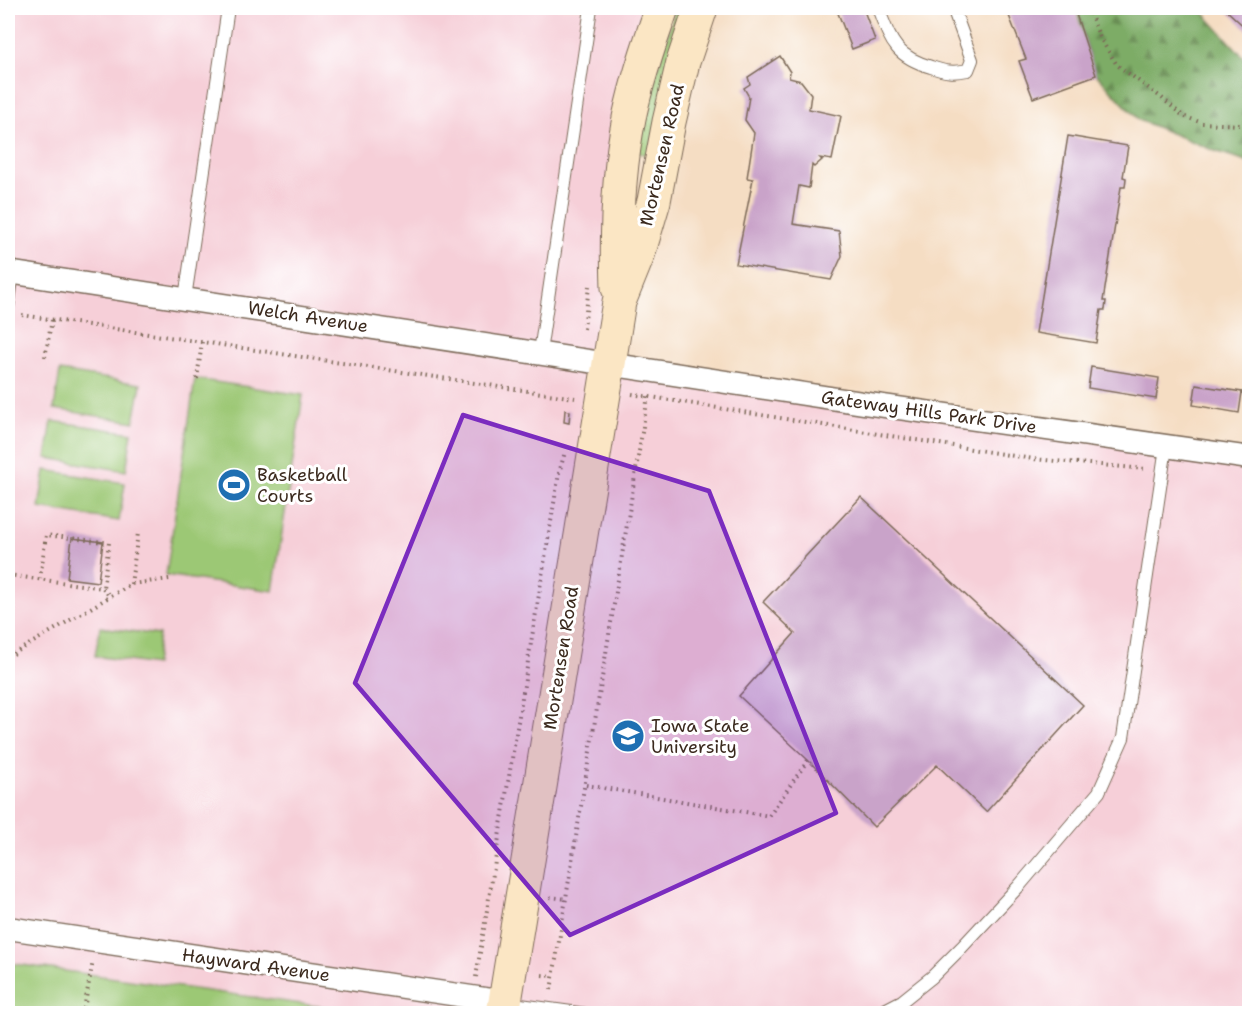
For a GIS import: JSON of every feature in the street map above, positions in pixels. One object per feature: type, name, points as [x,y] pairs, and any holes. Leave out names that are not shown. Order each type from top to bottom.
[{"type":"street","name":"Mortensen Road","points":[[504,1008],[619,302],[617,254],[619,199],[629,119],[645,57],[662,8]]},
{"type":"street","name":"Mortensen Road","points":[[619,302],[638,255],[654,201],[683,62],[701,8]]},
{"type":"street","name":"Welch Avenue","points":[[10,272],[609,363]]},
{"type":"street","name":"Gateway Hills Park Drive","points":[[609,363],[863,403],[1250,458]]},
{"type":"street","name":"Hayward Avenue","points":[[8,928],[504,1008]]},
{"type":"lane","points":[[185,298],[228,8]]},
{"type":"lane","points":[[540,352],[591,8]]},
{"type":"lane","points":[[878,8],[889,37],[900,53],[918,63],[951,74],[968,70],[972,60],[953,8]]},
{"type":"lane","points":[[10,272],[11,311]]},
{"type":"lane","points":[[877,1014],[902,1001],[932,977],[962,947],[1019,886],[1098,792],[1123,738],[1166,447]]},
{"type":"lane","points":[[504,1008],[586,1014]]},
{"type":"path","points":[[1088,8],[1100,38],[1117,65],[1183,116],[1202,123],[1240,124],[1250,128]]},
{"type":"path","points":[[11,311],[52,320],[576,398]]},
{"type":"path","points":[[45,357],[52,320]]},
{"type":"path","points":[[197,379],[202,342]]},
{"type":"path","points":[[631,394],[1033,459],[1133,468]]},
{"type":"path","points":[[551,990],[648,396]]},
{"type":"path","points":[[476,980],[559,474],[566,447]]},
{"type":"path","points":[[131,584],[138,533]]},
{"type":"path","points":[[40,579],[46,535],[103,542],[109,543],[103,588]]},
{"type":"path","points":[[8,575],[103,588],[110,597]]},
{"type":"path","points":[[8,657],[131,584],[170,579],[170,575]]},
{"type":"path","points":[[586,785],[769,816],[808,760]]},
{"type":"path","points":[[549,897],[567,899]]},
{"type":"path","points":[[83,1014],[96,942]]},
{"type":"path","points":[[542,975],[553,976]]},
{"type":"highlighted area","points":[[463,415],[709,491],[836,813],[570,935],[355,683]]},
{"type":"shaded area","name":"Iowa State University","points":[[8,8],[662,8],[645,57],[609,363],[1249,458],[1249,1013],[8,1013]]},
{"type":"green space","points":[[676,8],[687,8],[649,155],[637,153],[646,106]]},
{"type":"green space","points":[[1076,8],[1199,8],[1249,63],[1249,162],[1215,151],[1139,120],[1094,72]]},
{"type":"green space","points":[[60,371],[141,384],[134,422],[54,409]]},
{"type":"green space","name":"Basketball Courts","points":[[195,379],[303,395],[273,591],[166,575]]},
{"type":"green space","points":[[52,421],[132,433],[126,471],[46,458]]},
{"type":"green space","points":[[45,470],[125,483],[119,521],[39,508]]},
{"type":"green space","points":[[100,627],[159,635],[155,665],[95,656]]},
{"type":"green space","points":[[8,963],[366,1013],[8,1013]]},
{"type":"building","points":[[836,8],[863,8],[875,40],[852,49]]},
{"type":"building","points":[[1006,8],[1074,8],[1096,75],[1033,98],[1019,61],[1026,59]]},
{"type":"building","points":[[1224,8],[1250,8],[1250,32]]},
{"type":"building","points":[[780,56],[790,72],[789,78],[801,81],[811,94],[809,109],[841,116],[832,160],[820,158],[822,160],[814,167],[812,165],[809,188],[799,186],[793,224],[839,231],[842,256],[831,280],[736,264],[753,179],[747,178],[754,133],[745,120],[749,97],[744,88],[750,84],[748,77]]},
{"type":"building","points":[[1068,136],[1128,146],[1123,177],[1126,178],[1125,187],[1121,187],[1103,301],[1106,301],[1105,310],[1101,310],[1096,343],[1036,333]]},
{"type":"building","points":[[1091,367],[1159,378],[1156,399],[1088,388]]},
{"type":"building","points":[[1196,385],[1242,392],[1239,413],[1193,405]]},
{"type":"building","points":[[565,410],[570,411],[569,423],[564,422]]},
{"type":"building","points":[[861,497],[1083,705],[986,812],[937,765],[874,827],[808,760],[739,696],[795,633],[763,602]]},
{"type":"building","points":[[72,538],[103,542],[98,582],[67,578]]},
{"type":"place","name":"Basketball Courts","points":[[234,485]]},
{"type":"place","name":"Iowa State University","points":[[628,736]]}]
